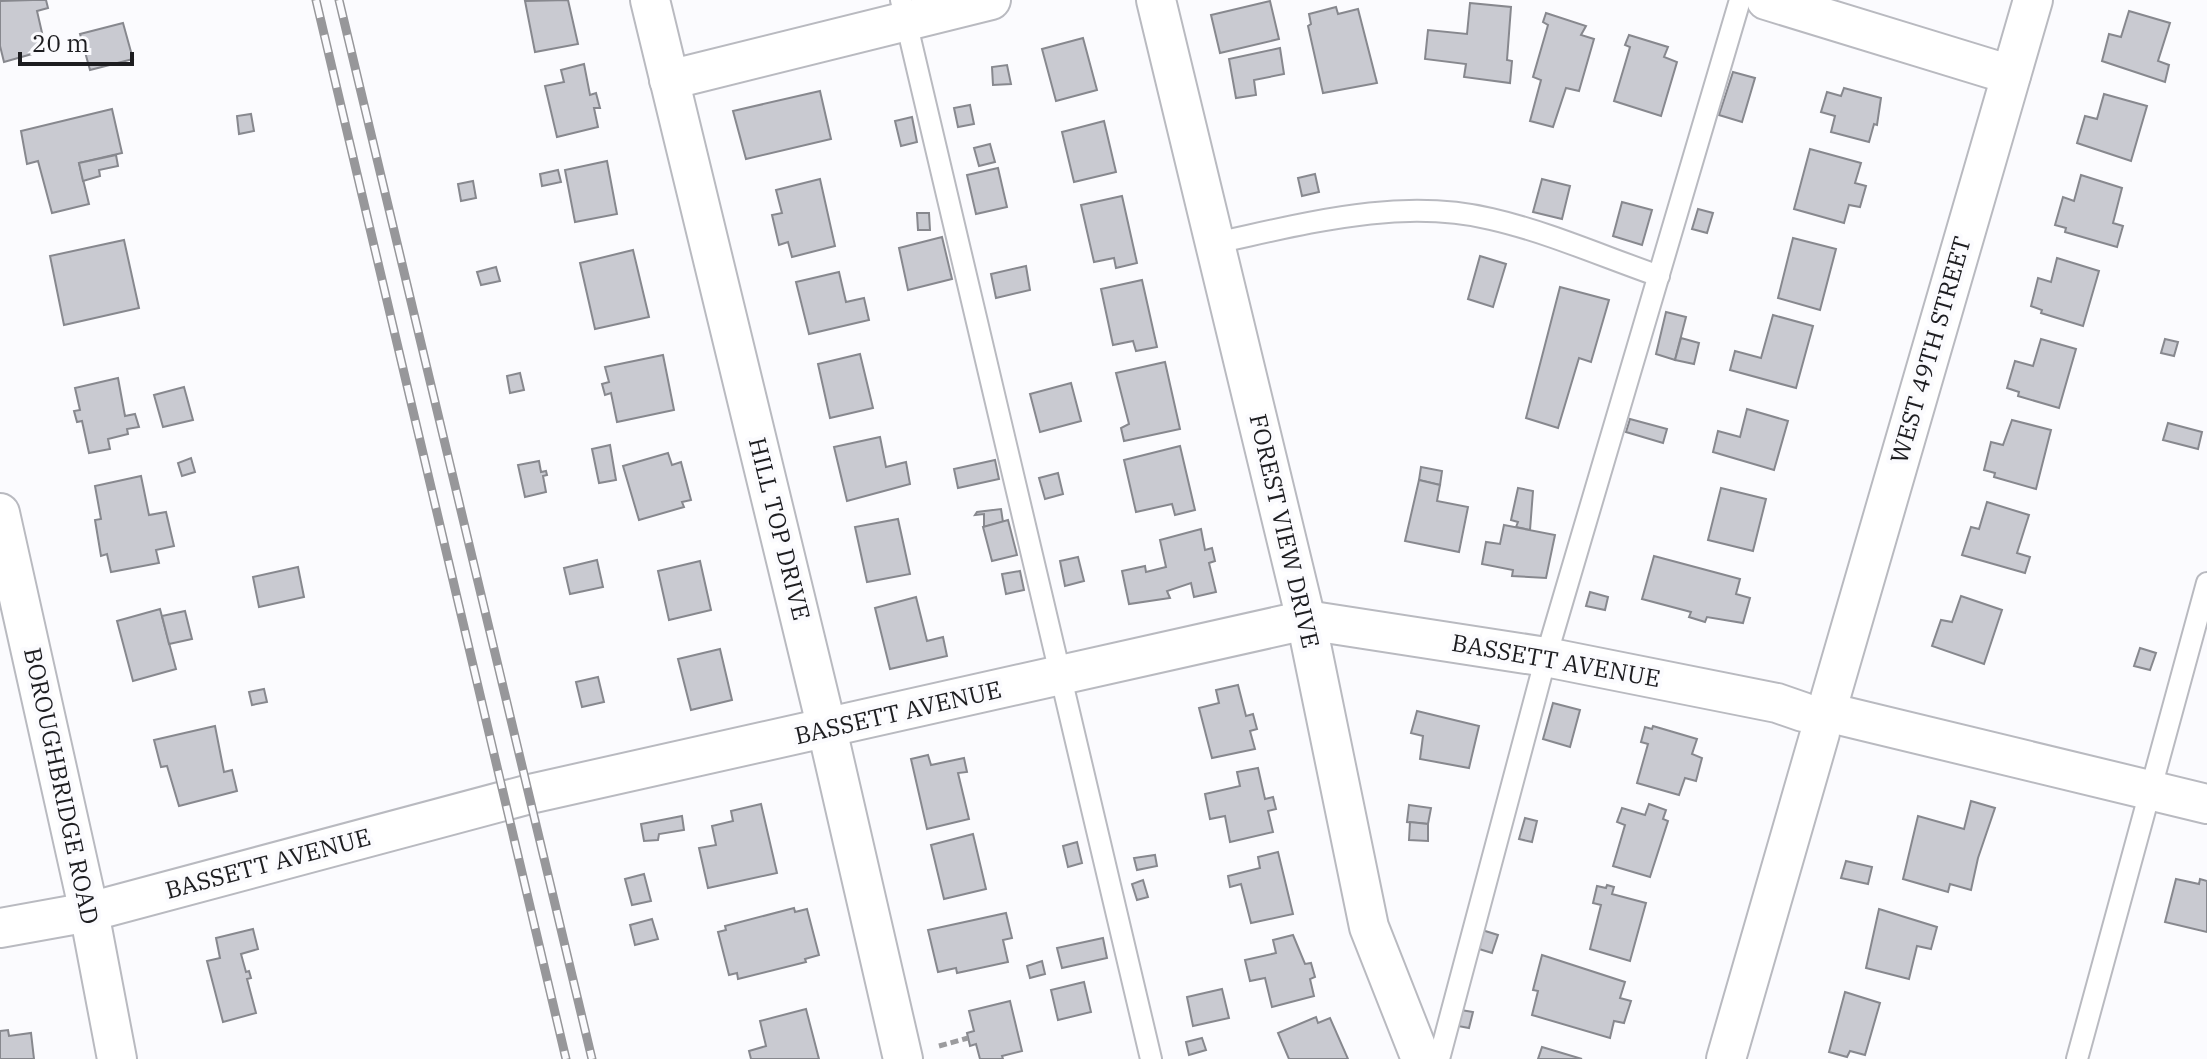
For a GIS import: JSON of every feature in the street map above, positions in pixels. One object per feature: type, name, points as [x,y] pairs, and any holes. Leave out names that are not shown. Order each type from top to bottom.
[{"type":"street","name":"HILL TOP DRIVE","points":[[650,0],[827,729],[918,1053]]},
{"type":"street","points":[[669,80],[904,10],[991,0]]},
{"type":"street","name":"FOREST VIEW DRIVE","points":[[1156,0],[1306,620],[1369,927],[1421,1059]]},
{"type":"street","points":[[1766,0],[2011,75]]},
{"type":"street","name":"WEST 49TH STREET","points":[[1726,1059],[1823,715],[2033,0]]},
{"type":"street","name":"BOROUGHBRIDGE ROAD","points":[[0,513],[89,912],[117,1059]]},
{"type":"street","name":"BASSETT AVENUE","points":[[0,928],[89,912],[530,794],[1306,620],[1546,657],[1777,703],[2207,804]]},
{"type":"lane","points":[[1439,1059],[1546,657],[1740,0]]},
{"type":"lane","points":[[904,10],[1151,1059]]},
{"type":"lane","points":[[1215,243],[1359,213],[1425,212],[1490,219],[1659,276]]},
{"type":"lane","points":[[2077,1059],[2207,583]]},
{"type":"path","points":[[918,1053],[968,1038]]},
{"type":"building","points":[[46,0],[48,8],[37,11],[46,50],[4,62],[0,46],[0,1]]},
{"type":"building","points":[[568,0],[578,44],[535,52],[525,1]]},
{"type":"building","points":[[1270,1],[1279,39],[1220,53],[1211,15]]},
{"type":"building","points":[[1470,3],[1511,7],[1507,60],[1512,61],[1510,83],[1464,77],[1466,64],[1425,59],[1428,30],[1467,34]]},
{"type":"building","points":[[1336,7],[1338,14],[1358,9],[1377,83],[1323,93],[1308,26],[1311,24],[1309,14]]},
{"type":"building","points":[[2129,11],[2170,23],[2158,61],[2169,65],[2165,82],[2102,61],[2109,34],[2121,37]]},
{"type":"building","points":[[1546,13],[1586,26],[1581,35],[1594,39],[1579,91],[1566,88],[1553,127],[1530,121],[1541,80],[1533,77],[1548,25],[1543,22]]},
{"type":"building","points":[[123,23],[133,59],[90,70],[80,34]]},
{"type":"building","points":[[1629,35],[1668,47],[1664,57],[1677,62],[1661,116],[1614,101],[1630,47],[1625,45]]},
{"type":"building","points":[[1083,38],[1097,90],[1056,101],[1042,49]]},
{"type":"building","points":[[1280,48],[1284,74],[1254,80],[1256,95],[1236,98],[1229,59]]},
{"type":"building","points":[[584,64],[590,95],[596,93],[600,108],[594,108],[598,127],[557,137],[545,86],[564,82],[561,70]]},
{"type":"building","points":[[1007,65],[1011,84],[993,85],[992,67]]},
{"type":"building","points":[[1733,72],[1755,78],[1742,122],[1719,115]]},
{"type":"building","points":[[1844,88],[1881,98],[1877,125],[1874,124],[1869,142],[1831,132],[1835,116],[1821,112],[1827,92],[1841,96]]},
{"type":"building","points":[[820,91],[831,139],[746,159],[733,111]]},
{"type":"building","points":[[2104,94],[2147,106],[2131,161],[2077,143],[2085,116],[2097,119]]},
{"type":"building","points":[[970,105],[974,124],[958,127],[954,108]]},
{"type":"building","points":[[112,109],[122,153],[79,163],[89,204],[52,213],[38,161],[27,164],[21,131]]},
{"type":"building","points":[[251,114],[254,131],[239,134],[237,116]]},
{"type":"building","points":[[912,117],[917,142],[901,146],[895,121]]},
{"type":"building","points":[[1104,121],[1116,172],[1074,182],[1062,132]]},
{"type":"building","points":[[990,144],[995,162],[979,166],[974,148]]},
{"type":"building","points":[[1810,149],[1861,163],[1855,183],[1866,186],[1860,207],[1849,205],[1844,223],[1794,209]]},
{"type":"building","points":[[116,155],[118,166],[99,170],[100,176],[83,181],[79,163]]},
{"type":"building","points":[[607,161],[617,214],[575,222],[565,170]]},
{"type":"building","points":[[998,168],[1007,207],[976,214],[967,175]]},
{"type":"building","points":[[558,170],[561,182],[542,186],[540,174]]},
{"type":"building","points":[[1315,174],[1319,192],[1302,196],[1298,178]]},
{"type":"building","points":[[2081,175],[2122,188],[2113,223],[2123,226],[2117,247],[2065,232],[2066,228],[2055,225],[2063,197],[2074,201]]},
{"type":"building","points":[[820,179],[835,246],[792,257],[788,242],[779,245],[772,215],[782,213],[776,190]]},
{"type":"building","points":[[1542,179],[1570,186],[1562,219],[1533,212]]},
{"type":"building","points":[[473,181],[476,198],[461,201],[458,184]]},
{"type":"building","points":[[1122,196],[1137,263],[1116,268],[1114,258],[1094,262],[1081,205]]},
{"type":"building","points":[[1622,202],[1652,210],[1642,245],[1613,236]]},
{"type":"building","points":[[1698,209],[1713,213],[1707,233],[1692,229]]},
{"type":"building","points":[[917,213],[929,213],[930,230],[918,230]]},
{"type":"building","points":[[942,237],[952,279],[908,290],[899,248]]},
{"type":"building","points":[[1793,238],[1836,249],[1820,310],[1778,298]]},
{"type":"building","points":[[124,240],[139,308],[64,325],[50,256]]},
{"type":"building","points":[[633,250],[649,317],[595,329],[580,263]]},
{"type":"building","points":[[1480,256],[1506,264],[1493,307],[1468,299]]},
{"type":"building","points":[[2057,258],[2099,271],[2083,326],[2041,313],[2042,310],[2031,306],[2038,278],[2051,282]]},
{"type":"building","points":[[1026,266],[1030,290],[996,298],[991,274]]},
{"type":"building","points":[[496,267],[500,281],[481,285],[477,272]]},
{"type":"building","points":[[839,272],[846,302],[864,298],[869,320],[809,334],[796,282]]},
{"type":"building","points":[[1142,280],[1157,347],[1136,351],[1133,341],[1113,345],[1101,289]]},
{"type":"building","points":[[1560,287],[1609,300],[1591,362],[1579,358],[1558,428],[1526,418]]},
{"type":"building","points":[[1666,312],[1686,317],[1675,360],[1656,354]]},
{"type":"building","points":[[1773,315],[1813,326],[1796,388],[1730,370],[1735,351],[1761,358]]},
{"type":"building","points":[[1681,338],[1699,343],[1694,364],[1675,360]]},
{"type":"building","points":[[2041,339],[2076,349],[2059,408],[2018,396],[2019,392],[2007,388],[2015,361],[2033,366]]},
{"type":"building","points":[[2165,339],[2178,342],[2174,356],[2161,353]]},
{"type":"building","points":[[860,354],[873,408],[830,418],[818,364]]},
{"type":"building","points":[[663,355],[674,410],[617,422],[611,393],[605,395],[602,384],[609,382],[605,367]]},
{"type":"building","points":[[1165,362],[1180,429],[1124,441],[1121,428],[1129,424],[1116,373]]},
{"type":"building","points":[[520,373],[524,390],[510,393],[507,376]]},
{"type":"building","points":[[118,378],[125,416],[135,414],[139,427],[127,429],[128,434],[108,439],[110,449],[89,453],[82,421],[77,422],[74,411],[80,410],[75,388]]},
{"type":"building","points":[[1071,383],[1081,421],[1040,432],[1030,394]]},
{"type":"building","points":[[184,387],[193,420],[163,427],[154,395]]},
{"type":"building","points":[[1747,409],[1788,421],[1774,470],[1713,452],[1718,431],[1740,437]]},
{"type":"building","points":[[1630,419],[1667,429],[1663,443],[1626,432]]},
{"type":"building","points":[[2012,420],[2051,430],[2036,489],[1994,477],[1995,473],[1984,470],[1991,442],[2003,445]]},
{"type":"building","points":[[2168,423],[2202,432],[2198,449],[2163,440]]},
{"type":"building","points":[[880,437],[886,467],[906,462],[910,484],[847,501],[834,447]]},
{"type":"building","points":[[610,445],[616,480],[599,483],[592,449]]},
{"type":"building","points":[[1180,446],[1195,510],[1175,515],[1172,504],[1136,512],[1124,460]]},
{"type":"building","points":[[668,453],[672,465],[681,462],[691,500],[682,502],[684,507],[639,520],[623,466]]},
{"type":"building","points":[[191,458],[195,472],[182,476],[178,463]]},
{"type":"building","points":[[995,460],[999,479],[958,488],[954,469]]},
{"type":"building","points":[[539,461],[541,472],[546,471],[547,475],[543,476],[546,492],[525,497],[518,465]]},
{"type":"building","points":[[1421,467],[1442,471],[1440,485],[1419,480]]},
{"type":"building","points":[[1058,473],[1063,494],[1045,499],[1039,478]]},
{"type":"building","points":[[141,476],[149,515],[166,512],[174,546],[156,550],[159,563],[111,572],[107,554],[101,556],[95,520],[101,519],[95,486]]},
{"type":"building","points":[[1419,480],[1440,485],[1437,501],[1468,507],[1459,552],[1405,541]]},
{"type":"building","points":[[1518,488],[1533,491],[1530,530],[1516,527],[1518,522],[1511,520]]},
{"type":"building","points":[[1721,488],[1766,499],[1753,551],[1708,540]]},
{"type":"building","points":[[1987,502],[2029,515],[2017,553],[2030,557],[2025,573],[1962,555],[1971,527],[1979,529]]},
{"type":"building","points":[[1001,509],[1003,522],[984,527],[984,514],[975,515],[977,512]]},
{"type":"building","points":[[898,519],[910,574],[867,582],[855,527]]},
{"type":"building","points":[[1008,520],[1017,555],[992,561],[983,527]]},
{"type":"building","points":[[1504,525],[1555,535],[1546,578],[1512,576],[1513,570],[1482,564],[1486,542],[1500,544]]},
{"type":"building","points":[[1201,529],[1205,550],[1212,548],[1215,561],[1209,563],[1216,592],[1194,597],[1191,583],[1167,591],[1170,598],[1129,604],[1122,571],[1145,566],[1146,572],[1166,567],[1160,540]]},
{"type":"building","points":[[1654,556],[1740,579],[1736,594],[1750,598],[1743,623],[1707,617],[1705,622],[1689,617],[1691,612],[1642,599]]},
{"type":"building","points":[[1078,557],[1084,581],[1065,586],[1060,561]]},
{"type":"building","points":[[597,560],[603,587],[570,594],[564,568]]},
{"type":"building","points":[[700,561],[711,610],[669,620],[658,571]]},
{"type":"building","points":[[298,567],[304,597],[259,607],[253,577]]},
{"type":"building","points":[[1020,571],[1024,590],[1006,594],[1002,574]]},
{"type":"building","points":[[1590,592],[1608,597],[1605,610],[1586,606]]},
{"type":"building","points":[[1961,596],[2002,610],[1984,664],[1932,646],[1941,620],[1952,622]]},
{"type":"building","points":[[916,597],[927,641],[943,637],[947,656],[890,669],[875,608]]},
{"type":"building","points":[[160,609],[176,669],[133,681],[117,621]]},
{"type":"building","points":[[185,611],[192,639],[169,644],[162,616]]},
{"type":"building","points":[[2140,648],[2156,653],[2150,670],[2134,666]]},
{"type":"building","points":[[720,649],[732,700],[691,710],[678,659]]},
{"type":"building","points":[[598,677],[604,702],[582,707],[576,682]]},
{"type":"building","points":[[1238,685],[1246,716],[1253,714],[1257,729],[1250,731],[1255,749],[1212,758],[1199,708],[1219,703],[1216,690]]},
{"type":"building","points":[[264,689],[267,702],[252,705],[249,692]]},
{"type":"building","points":[[1553,703],[1580,710],[1570,747],[1543,739]]},
{"type":"building","points":[[1417,711],[1479,726],[1469,768],[1420,759],[1423,736],[1411,733]]},
{"type":"building","points":[[215,726],[224,772],[232,770],[237,791],[179,806],[167,766],[161,767],[154,740]]},
{"type":"building","points":[[1653,726],[1697,739],[1692,754],[1702,758],[1696,781],[1685,778],[1679,795],[1637,783],[1648,744],[1641,742],[1645,727],[1652,729]]},
{"type":"building","points":[[928,755],[931,765],[964,758],[967,772],[958,773],[969,819],[927,829],[911,759]]},
{"type":"building","points":[[1258,768],[1265,799],[1273,797],[1276,809],[1268,811],[1273,832],[1230,842],[1225,816],[1210,819],[1205,794],[1240,786],[1237,772]]},
{"type":"building","points":[[1971,801],[1995,808],[1971,890],[1950,884],[1948,892],[1903,879],[1918,816],[1964,829]]},
{"type":"building","points":[[761,804],[777,873],[708,888],[699,848],[716,845],[712,826],[733,821],[731,811]]},
{"type":"building","points":[[1649,804],[1666,810],[1663,819],[1668,821],[1650,877],[1613,866],[1625,825],[1617,822],[1622,808],[1645,815]]},
{"type":"building","points":[[1409,805],[1431,808],[1428,824],[1407,822]]},
{"type":"building","points":[[682,816],[684,830],[659,834],[658,840],[644,841],[641,824]]},
{"type":"building","points":[[1525,818],[1537,821],[1532,842],[1519,839]]},
{"type":"building","points":[[1410,822],[1428,824],[1428,841],[1409,840]]},
{"type":"building","points":[[973,834],[986,889],[944,899],[931,845]]},
{"type":"building","points":[[1077,842],[1082,863],[1068,867],[1063,846]]},
{"type":"building","points":[[1278,852],[1293,914],[1251,923],[1241,884],[1230,887],[1228,876],[1260,868],[1258,857]]},
{"type":"building","points":[[1155,855],[1157,866],[1137,870],[1134,858]]},
{"type":"building","points":[[1846,861],[1872,867],[1868,884],[1841,878]]},
{"type":"building","points":[[644,874],[651,901],[632,905],[625,879]]},
{"type":"building","points":[[2176,879],[2199,884],[2200,879],[2207,881],[2207,932],[2165,922]]},
{"type":"building","points":[[1143,880],[1148,897],[1137,900],[1132,884]]},
{"type":"building","points":[[1607,885],[1614,887],[1612,894],[1646,903],[1630,961],[1590,949],[1601,905],[1593,903],[1597,886],[1606,888]]},
{"type":"building","points":[[794,908],[795,912],[807,909],[819,955],[805,959],[806,962],[738,979],[737,973],[729,975],[718,932],[726,930],[725,926]]},
{"type":"building","points":[[1879,909],[1937,927],[1931,949],[1917,946],[1909,979],[1866,968]]},
{"type":"building","points":[[1006,913],[1012,938],[1003,940],[1008,962],[957,973],[956,968],[938,972],[928,930]]},
{"type":"building","points":[[652,919],[658,939],[635,945],[630,925]]},
{"type":"building","points":[[253,929],[258,949],[241,954],[251,978],[247,979],[256,1013],[223,1022],[207,961],[220,958],[216,938]]},
{"type":"building","points":[[1482,930],[1498,935],[1492,953],[1476,948]]},
{"type":"building","points":[[1293,935],[1305,964],[1311,963],[1315,977],[1310,979],[1314,996],[1272,1007],[1265,978],[1250,981],[1245,960],[1276,953],[1273,940]]},
{"type":"building","points":[[1103,938],[1107,958],[1062,968],[1057,948]]},
{"type":"building","points":[[1542,955],[1625,982],[1620,998],[1631,1001],[1624,1023],[1614,1021],[1610,1038],[1532,1015],[1538,991],[1533,990]]},
{"type":"building","points":[[1042,961],[1045,974],[1030,978],[1027,966]]},
{"type":"building","points":[[1084,982],[1091,1012],[1058,1020],[1051,990]]},
{"type":"building","points":[[1222,989],[1229,1018],[1193,1026],[1187,997]]},
{"type":"building","points":[[1845,992],[1880,1003],[1865,1055],[1850,1051],[1847,1057],[1829,1052]]},
{"type":"building","points":[[1010,1001],[1022,1051],[1002,1056],[1003,1059],[980,1059],[976,1044],[970,1046],[967,1033],[974,1031],[969,1011]]},
{"type":"building","points":[[806,1009],[819,1059],[751,1059],[749,1051],[766,1046],[760,1021]]},
{"type":"building","points":[[1461,1010],[1473,1012],[1469,1028],[1458,1026]]},
{"type":"building","points":[[1316,1017],[1318,1023],[1330,1018],[1348,1059],[1289,1059],[1278,1033]]},
{"type":"building","points":[[8,1030],[9,1036],[31,1033],[34,1059],[0,1059],[0,1031]]},
{"type":"building","points":[[1202,1038],[1206,1050],[1189,1055],[1186,1042]]},
{"type":"building","points":[[1542,1047],[1582,1059],[1538,1059]]},
{"type":"railway","points":[[316,0],[566,1059]]},
{"type":"railway","points":[[339,0],[592,1059]]}]
